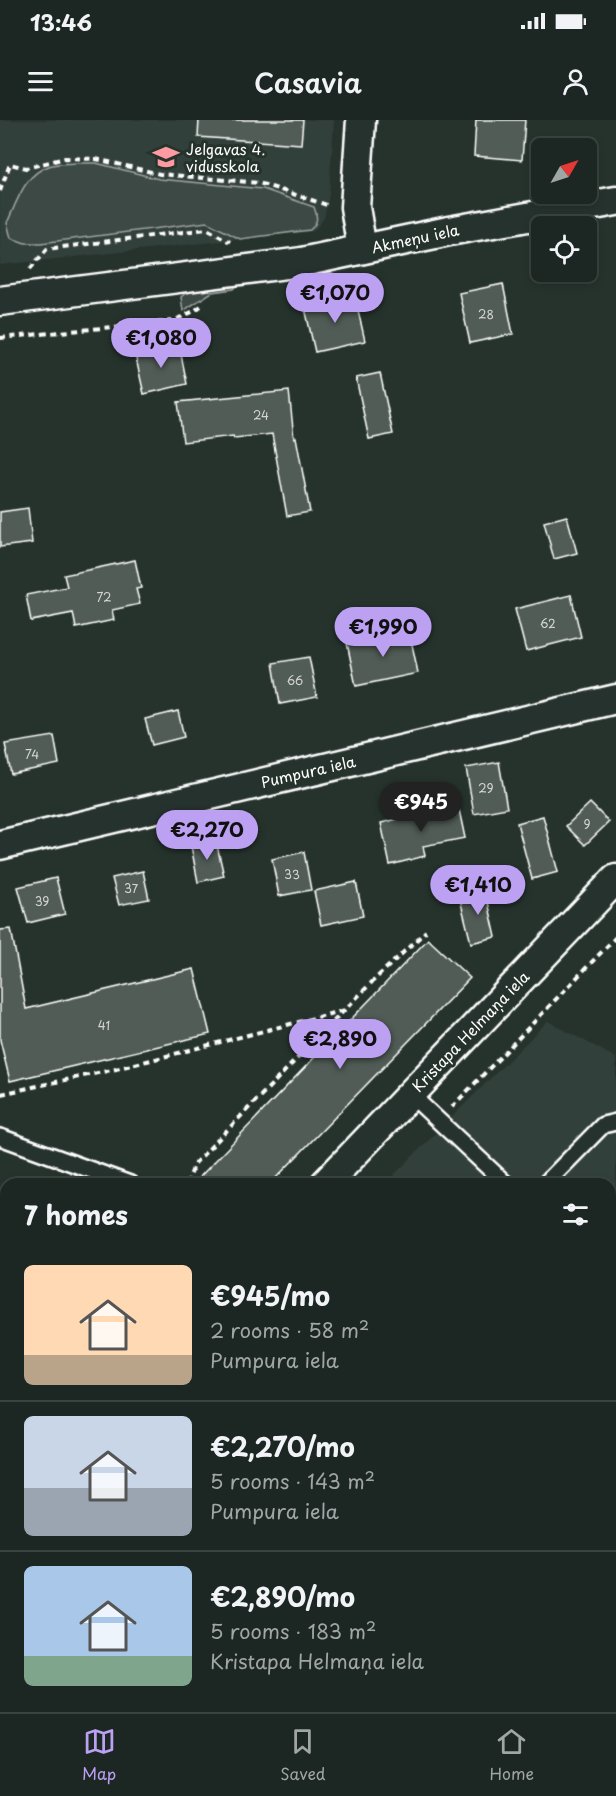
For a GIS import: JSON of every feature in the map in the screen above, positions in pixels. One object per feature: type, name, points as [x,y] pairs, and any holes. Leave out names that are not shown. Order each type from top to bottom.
[{"type":"street","points":[[362,120],[356,207],[362,249]]},
{"type":"street","name":"Akmeņu iela","points":[[0,301],[302,262],[449,231],[616,201]]},
{"type":"street","name":"Pumpura iela","points":[[0,845],[616,699]]},
{"type":"street","name":"Kristapa Helmaņa iela","points":[[331,1178],[616,879]]},
{"type":"lane","points":[[410,1094],[500,1178]]},
{"type":"lane","points":[[551,1178],[603,1125],[616,1122]]},
{"type":"lane","points":[[0,1137],[113,1178]]},
{"type":"path","points":[[0,191],[10,164],[26,168],[65,158],[96,159],[160,174],[258,183],[332,207]]},
{"type":"path","points":[[330,216],[334,198]]},
{"type":"path","points":[[29,270],[47,249],[207,229],[237,246]]},
{"type":"path","points":[[0,338],[173,321],[194,311],[212,297]]},
{"type":"path","points":[[189,1178],[195,1163],[426,931]]},
{"type":"path","points":[[437,1118],[457,1104],[616,937]]},
{"type":"path","points":[[1,1094],[116,1069],[345,1010]]},
{"type":"shaded area","name":"Jelgavas 4. vidusskola","points":[[0,120],[334,120],[329,194],[324,218],[314,231],[0,265]]},
{"type":"shaded area","points":[[96,163],[159,179],[263,189],[314,207],[317,220],[310,230],[240,239],[207,222],[41,243],[25,243],[11,238],[7,223],[22,190],[33,175],[49,166]]},
{"type":"shaded area","points":[[238,284],[234,289],[212,292],[183,311],[181,297],[188,291]]},
{"type":"shaded area","points":[[548,1021],[616,1058],[616,1178],[391,1178]]},
{"type":"building","points":[[199,120],[303,120],[301,144],[198,137]]},
{"type":"building","points":[[476,120],[525,120],[522,160],[474,156]]},
{"type":"building","points":[[503,284],[513,334],[470,343],[459,293]]},
{"type":"building","points":[[355,297],[365,341],[315,352],[305,308]]},
{"type":"building","points":[[179,345],[187,384],[144,394],[135,354]]},
{"type":"building","points":[[380,373],[393,434],[369,439],[356,378]]},
{"type":"building","points":[[289,391],[294,438],[296,437],[310,512],[287,516],[272,434],[183,442],[178,402]]},
{"type":"building","points":[[28,508],[32,543],[0,547],[0,512]]},
{"type":"building","points":[[567,516],[577,553],[554,559],[544,522]]},
{"type":"building","points":[[135,560],[141,588],[136,589],[140,604],[112,610],[114,620],[76,628],[73,613],[31,621],[26,595],[67,587],[64,575]]},
{"type":"building","points":[[571,595],[581,637],[526,651],[515,609]]},
{"type":"building","points":[[409,630],[418,673],[356,686],[347,643]]},
{"type":"building","points":[[309,657],[317,697],[280,704],[273,663]]},
{"type":"building","points":[[178,711],[184,737],[152,745],[145,719]]},
{"type":"building","points":[[54,736],[59,764],[11,774],[5,744]]},
{"type":"building","points":[[499,762],[507,808],[474,814],[466,768]]},
{"type":"building","points":[[590,803],[609,822],[585,845],[566,826]]},
{"type":"building","points":[[458,805],[465,838],[423,846],[425,856],[390,865],[381,823],[432,811],[432,809]]},
{"type":"building","points":[[543,816],[558,872],[532,879],[517,823]]},
{"type":"building","points":[[216,841],[224,876],[198,882],[191,846]]},
{"type":"building","points":[[304,852],[311,890],[279,896],[272,859]]},
{"type":"building","points":[[143,871],[149,899],[119,905],[112,878]]},
{"type":"building","points":[[56,878],[65,914],[28,923],[18,887]]},
{"type":"building","points":[[356,882],[363,916],[321,925],[314,891]]},
{"type":"building","points":[[485,889],[496,937],[471,943],[459,895]]},
{"type":"building","points":[[11,929],[26,1009],[194,969],[210,1034],[10,1081],[0,1040],[0,930]]},
{"type":"building","points":[[428,939],[470,978],[276,1178],[199,1178]]},
{"type":"place","name":"Jelgavas 4. vidusskola","points":[[166,157]]}]
